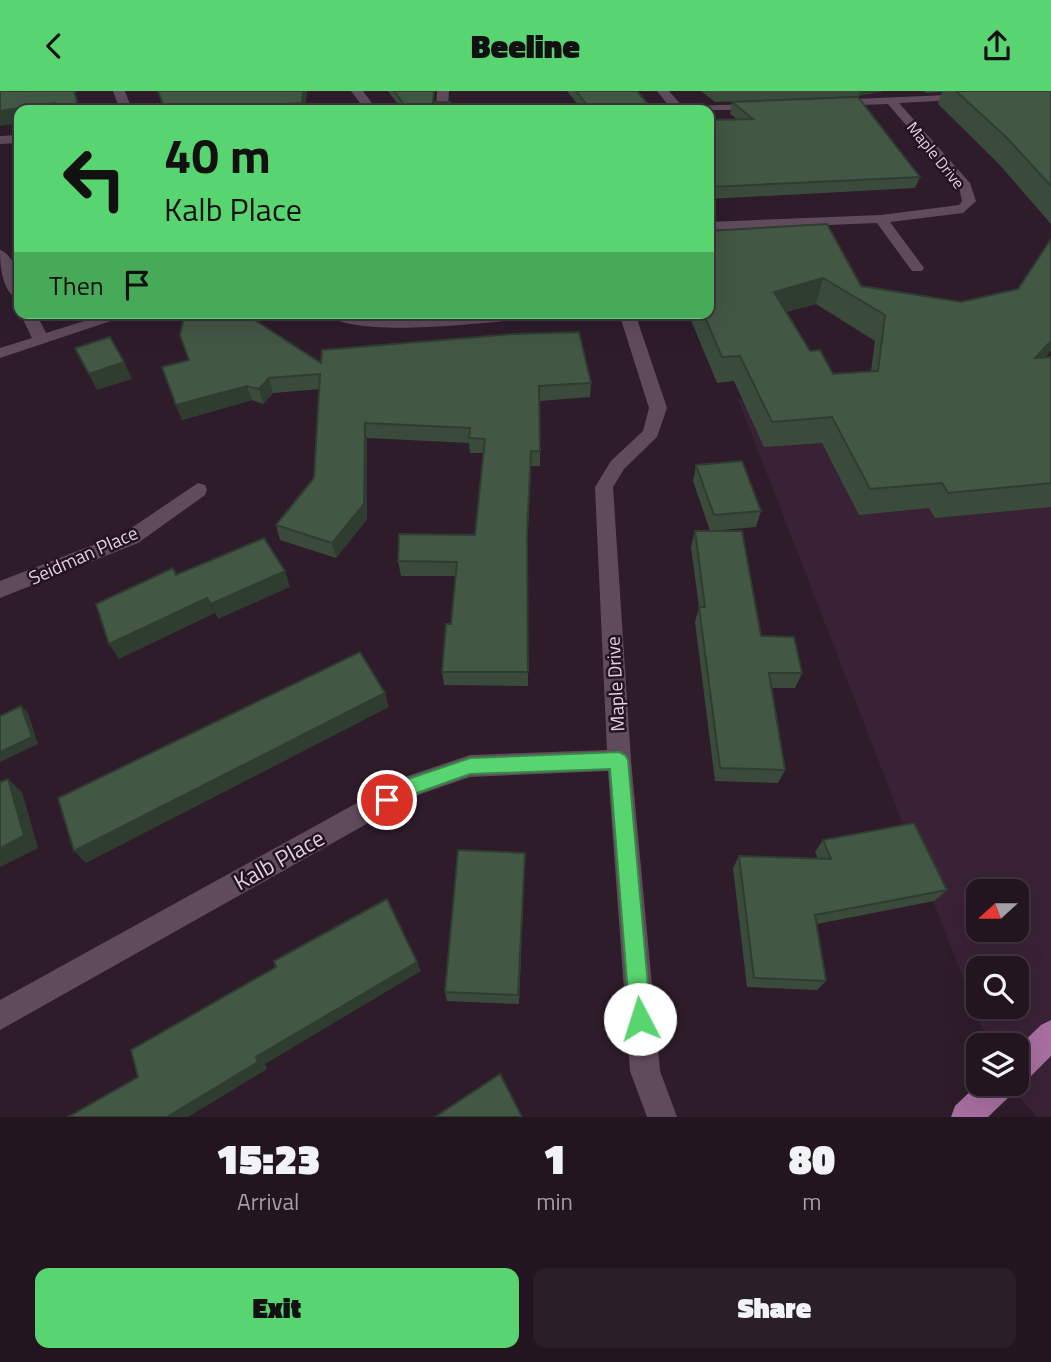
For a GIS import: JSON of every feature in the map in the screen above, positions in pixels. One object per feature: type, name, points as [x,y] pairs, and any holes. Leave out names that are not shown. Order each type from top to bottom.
[{"type":"main road","points":[[1029,1056],[1051,1035]]},
{"type":"main road","points":[[965,1117],[987,1096]]},
{"type":"street","points":[[663,91],[675,105]]},
{"type":"street","points":[[825,104],[985,96]]},
{"type":"street","name":"Maple Drive","points":[[714,226],[881,219],[962,209],[969,201],[965,186],[891,101]]},
{"type":"street","points":[[714,108],[772,106]]},
{"type":"street","points":[[881,219],[917,268]]},
{"type":"street","points":[[0,254],[14,284]]},
{"type":"street","points":[[31,319],[41,340]]},
{"type":"street","points":[[0,353],[108,319]]},
{"type":"street","points":[[345,319],[353,323],[380,324],[452,319]]},
{"type":"street","name":"Maple Drive","points":[[629,319],[659,408],[651,433],[617,465],[604,487],[619,760],[645,1071],[662,1117]]},
{"type":"street","name":"Seidman Place","points":[[0,590],[131,538],[198,490]]},
{"type":"street","name":"Kalb Place","points":[[0,1016],[411,786],[470,766],[619,760]]},
{"type":"shaded area","points":[[1051,372],[1051,1117],[1037,1117],[1018,1096],[1029,1096],[1029,1033],[984,1033],[979,1019],[1029,1019],[1029,956],[966,956],[966,986],[738,399]]},
{"type":"building","points":[[0,91],[74,91],[78,105],[14,105],[14,109],[0,111]]},
{"type":"building","points":[[158,91],[303,91],[302,103],[283,105],[163,105]]},
{"type":"building","points":[[394,91],[434,91],[433,102],[450,102],[452,105],[404,105]]},
{"type":"building","points":[[576,91],[637,91],[649,105],[587,105]]},
{"type":"building","points":[[956,91],[1051,91],[1051,186],[1008,139]]},
{"type":"building","points":[[858,97],[920,177],[714,187],[714,120],[753,119],[732,102]]},
{"type":"building","points":[[827,224],[861,286],[961,302],[1018,289],[1051,239],[1051,341],[1035,358],[1051,357],[1051,483],[948,493],[942,483],[870,489],[832,417],[772,422],[740,356],[722,357],[706,319],[714,319],[714,231]],"holes":[[[823,278],[885,315],[878,371],[833,374],[820,350],[810,351],[774,292]]]},
{"type":"building","points":[[184,319],[253,319],[321,363],[322,350],[512,334],[579,332],[591,383],[539,386],[540,451],[531,451],[527,535],[528,672],[442,672],[446,624],[451,624],[457,562],[398,561],[399,534],[475,535],[485,439],[469,438],[470,428],[365,423],[364,504],[332,543],[276,525],[314,478],[320,374],[269,378],[259,389],[247,386],[176,405],[162,367],[189,360],[180,335]]},
{"type":"building","points":[[110,337],[124,362],[89,374],[75,348]]},
{"type":"building","points":[[742,461],[761,511],[714,515],[696,465]]},
{"type":"building","points":[[695,531],[742,531],[761,636],[794,637],[802,673],[769,673],[785,770],[720,768],[699,607],[705,607]]},
{"type":"building","points":[[264,538],[285,571],[211,604],[207,598],[109,644],[96,604],[173,568],[176,575]]},
{"type":"building","points":[[360,652],[385,693],[74,851],[58,798]]},
{"type":"building","points":[[21,706],[32,737],[0,752],[0,716]]},
{"type":"building","points":[[8,779],[24,836],[0,848],[0,782]]},
{"type":"building","points":[[914,823],[947,890],[815,915],[826,981],[754,978],[739,856],[831,859],[823,840]]},
{"type":"building","points":[[458,850],[525,853],[518,995],[445,992]]},
{"type":"building","points":[[387,899],[417,962],[256,1057],[258,1062],[167,1117],[68,1117],[138,1077],[131,1050],[276,967],[274,961]]},
{"type":"building","points":[[500,1074],[522,1117],[435,1117]]},
{"type":"route","points":[[387,800],[411,786],[470,766],[619,760],[640,1019]]}]
